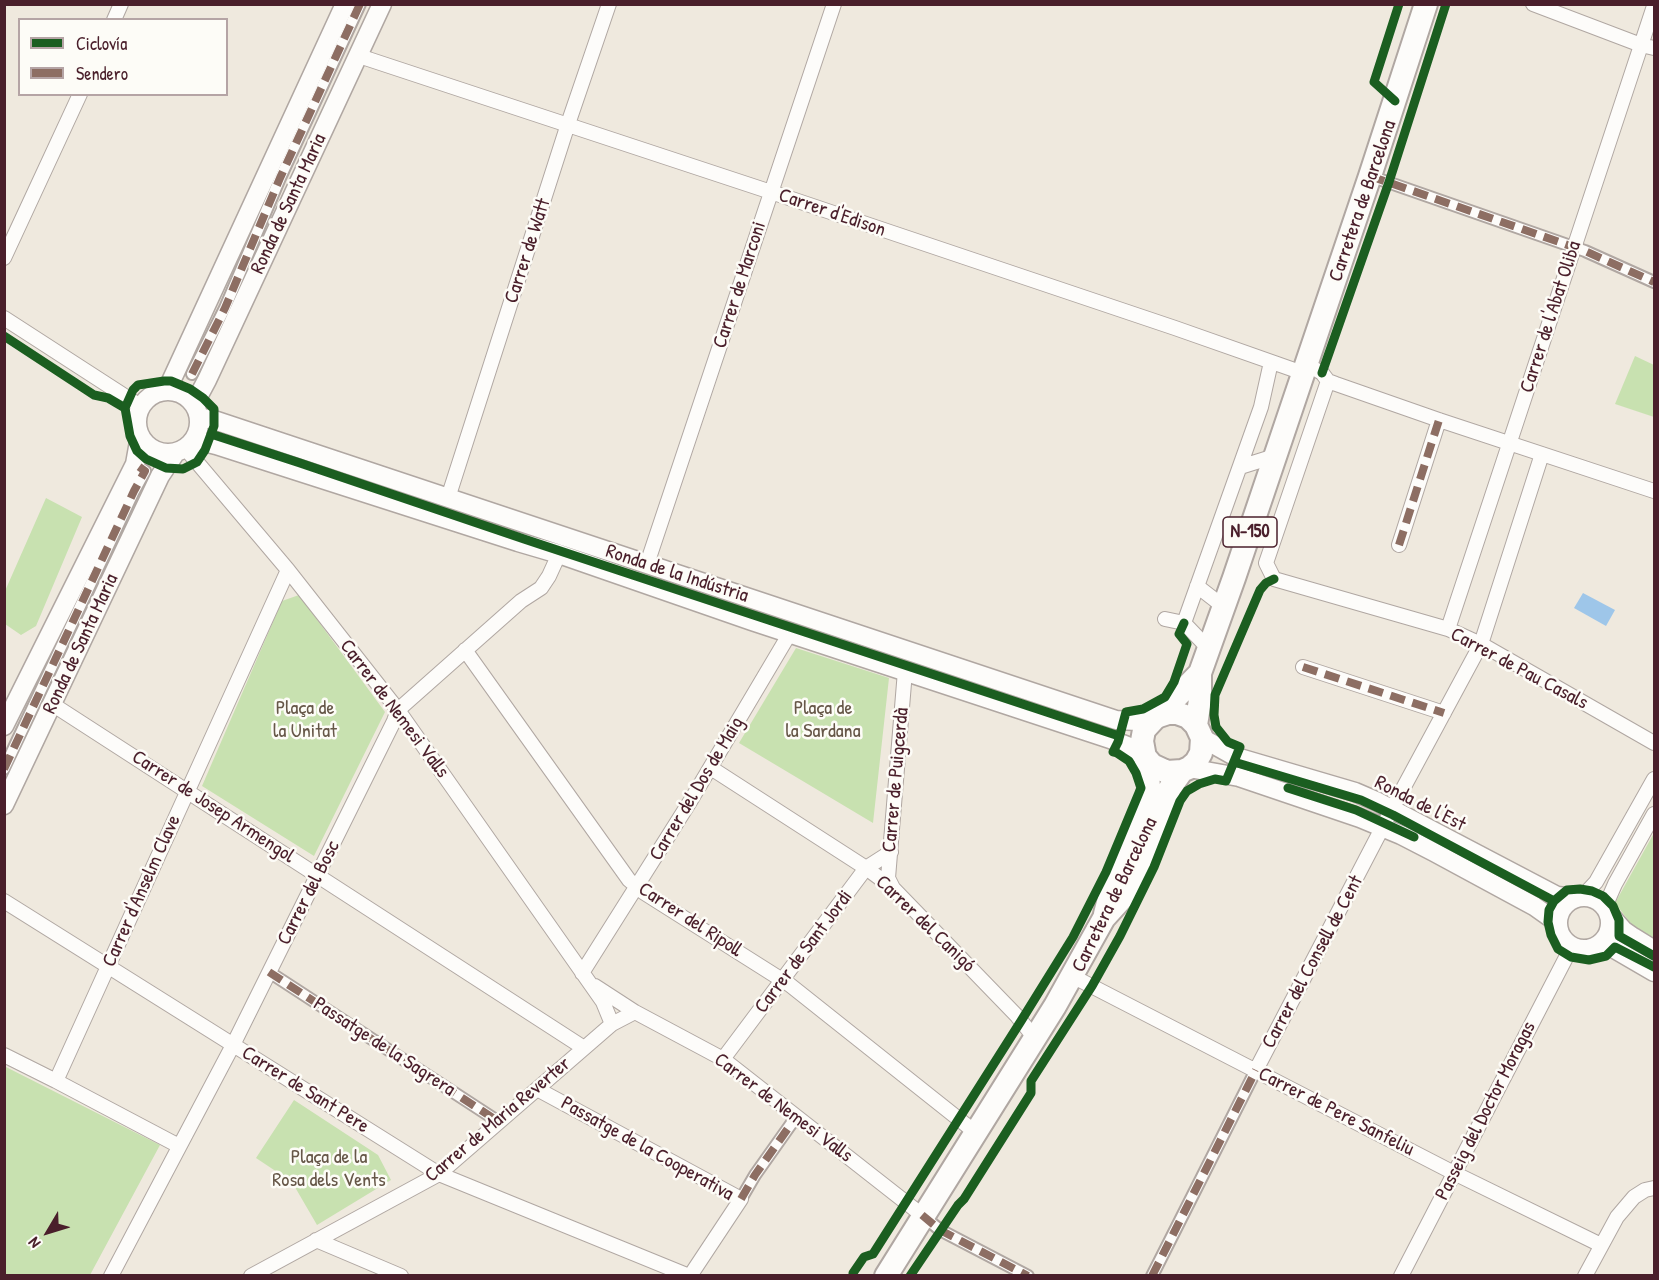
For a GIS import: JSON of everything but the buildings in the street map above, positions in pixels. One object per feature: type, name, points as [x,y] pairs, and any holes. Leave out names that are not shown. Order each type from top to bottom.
[{"type":"main road","name":"Carretera de Barcelona","points":[[1199,732],[1200,674],[1370,176],[1426,4]]},
{"type":"main road","name":"Carretera de Barcelona","points":[[1156,717],[1200,674]]},
{"type":"main road","points":[[1156,717],[1177,713],[1188,717],[1199,732]]},
{"type":"main road","name":"N-150","points":[[1104,918],[1113,883],[1145,808],[1149,788],[1146,758],[1142,747],[1143,735],[1147,725],[1156,717]]},
{"type":"main road","name":"N-150","points":[[1104,918],[1124,896],[1140,865],[1170,788],[1196,762],[1200,753],[1199,732]]},
{"type":"main road","points":[[1146,758],[1160,770],[1167,772],[1186,770]]},
{"type":"main road","name":"Carretera de Barcelona","points":[[886,1275],[1072,976],[1104,918]]},
{"type":"street","points":[[115,18],[121,4]]},
{"type":"street","name":"Ronda de Santa Maria","points":[[167,390],[345,4]]},
{"type":"street","name":"Ronda de Santa Maria","points":[[191,373],[225,308],[280,178],[360,4]]},
{"type":"street","name":"Ronda de Santa Maria","points":[[196,410],[199,395],[382,4]]},
{"type":"street","name":"Carrer de Watt","points":[[448,498],[609,4]]},
{"type":"street","name":"Carrer de Marconi","points":[[647,564],[834,4]]},
{"type":"street","points":[[1533,4],[1648,46]]},
{"type":"street","name":"Carrer de l'Abat Oliba","points":[[1448,629],[1574,247],[1648,46],[1654,6]]},
{"type":"street","name":"Carrer d'Edison","points":[[359,56],[771,192],[1271,362],[1305,368]]},
{"type":"street","points":[[4,258],[79,96]]},
{"type":"street","points":[[1370,176],[1574,247],[1654,282]]},
{"type":"street","points":[[4,318],[140,406]]},
{"type":"street","points":[[1184,622],[1261,407],[1271,362]]},
{"type":"street","points":[[1305,368],[1322,373],[1332,382],[1439,420],[1654,490]]},
{"type":"street","name":"Carrer de Pau Casals","points":[[1332,382],[1320,404],[1266,563],[1274,579],[1448,629],[1481,644],[1654,743]]},
{"type":"street","points":[[167,390],[177,391],[186,396],[196,410],[199,426],[197,435],[184,448],[166,453],[146,444],[140,436],[137,416],[140,406],[152,394],[167,390]]},
{"type":"street","name":"Ronda de la Indústria","points":[[196,410],[214,420],[1116,720],[1138,721],[1156,717]]},
{"type":"street","points":[[1399,545],[1439,420]]},
{"type":"street","name":"Ronda de Santa Maria","points":[[4,726],[135,464],[140,436]]},
{"type":"street","name":"Ronda de la Indústria","points":[[184,448],[208,442],[216,444],[496,536],[559,554],[752,621],[1110,739],[1131,747],[1146,758]]},
{"type":"street","name":"Ronda de Santa Maria","points":[[4,805],[160,476],[184,448]]},
{"type":"street","name":"Carrer de Nemesi Valls","points":[[184,448],[288,570],[398,710],[603,1002],[612,1024]]},
{"type":"street","points":[[1481,644],[1542,454]]},
{"type":"street","points":[[1240,467],[1275,456]]},
{"type":"street","name":"Ronda de Santa Maria","points":[[4,769],[145,470]]},
{"type":"street","name":"Carrer del Bosc","points":[[111,1275],[233,1045],[398,710],[521,601],[541,588],[559,554]]},
{"type":"street","name":"Carrer d'Anselm Clave","points":[[56,1081],[288,570]]},
{"type":"street","points":[[1197,586],[1224,607]]},
{"type":"street","points":[[1165,619],[1184,622],[1209,649]]},
{"type":"street","name":"Carrer del Dos de Maig","points":[[585,978],[637,886],[711,768],[790,633]]},
{"type":"street","name":"Carrer del Consell de Cent","points":[[1152,1275],[1392,809],[1481,644]]},
{"type":"street","name":"Carrer del Ripoll","points":[[465,650],[629,880],[643,892],[790,986],[975,1132]]},
{"type":"street","points":[[1303,667],[1444,713]]},
{"type":"street","name":"Carrer de Puigcerdà","points":[[893,888],[888,878],[904,671]]},
{"type":"street","name":"Carrer de Josep Armengol","points":[[52,704],[584,1048]]},
{"type":"street","name":"Ronda de l'Est","points":[[1199,732],[1236,757],[1355,792],[1392,809],[1557,896],[1579,897]]},
{"type":"street","name":"Carrer del Canigó","points":[[711,768],[866,868],[893,888],[1017,1016],[1034,1037]]},
{"type":"street","name":"Ronda de l'Est","points":[[1186,770],[1239,777],[1360,818],[1434,852],[1534,906],[1558,923]]},
{"type":"street","points":[[1654,779],[1596,882],[1564,906],[1558,923],[1563,939],[1572,946],[1579,948],[1611,947],[1654,972]]},
{"type":"street","points":[[1591,948],[1601,943],[1607,935],[1610,925],[1607,911],[1615,884],[1654,814]]},
{"type":"street","name":"Carrer de Sant Jordi","points":[[723,1059],[866,868],[891,852]]},
{"type":"street","points":[[1579,897],[1595,899],[1633,938],[1654,950]]},
{"type":"street","name":"Carrer de Sant Pere","points":[[4,901],[439,1174],[689,1275]]},
{"type":"street","name":"Passeig del Doctor Moragas","points":[[1401,1275],[1572,946]]},
{"type":"street","name":"Passatge de la Sagrera","points":[[269,972],[499,1122]]},
{"type":"street","name":"Carrer de Pere Sanfeliu","points":[[1072,976],[1454,1173],[1601,1245]]},
{"type":"street","name":"Carrer de Nemesi Valls","points":[[585,978],[635,1012],[723,1059],[922,1215]]},
{"type":"street","points":[[612,1024],[635,1012]]},
{"type":"street","name":"Carrer de Maria Reverter","points":[[251,1275],[439,1174],[612,1024]]},
{"type":"street","points":[[4,1055],[179,1146]]},
{"type":"street","name":"Passatge de la Cooperativa","points":[[537,1089],[741,1199],[689,1275]]},
{"type":"street","points":[[741,1199],[796,1117]]},
{"type":"street","points":[[1585,1275],[1617,1217],[1634,1197],[1645,1190],[1654,1188]]},
{"type":"street","points":[[922,1215],[940,1230],[1028,1275]]},
{"type":"street","points":[[316,1240],[401,1275]]},
{"type":"green space","points":[[1635,356],[1654,365],[1654,417],[1615,404]]},
{"type":"green space","points":[[46,498],[82,517],[36,626],[21,635],[5,624],[5,591]]},
{"type":"green space","name":"Plaça de la Unitat","points":[[299,595],[385,712],[314,856],[202,786],[282,601]]},
{"type":"green space","name":"Plaça de la Sardana","points":[[796,648],[889,678],[873,823],[739,743]]},
{"type":"green space","points":[[1654,833],[1654,938],[1632,925],[1615,903]]},
{"type":"green space","points":[[4,1066],[160,1145],[90,1275],[5,1275]]},
{"type":"green space","name":"Plaça de la Rosa dels Vents","points":[[294,1100],[378,1155],[391,1180],[317,1225],[292,1182],[256,1158]]},
{"type":"water","points":[[1583,593],[1615,610],[1606,626],[1574,608]]},
{"type":"marked path","points":[[192,374],[225,308],[280,178],[360,4]]},
{"type":"marked path","points":[[1370,176],[1585,251],[1654,282]]},
{"type":"marked path","points":[[1399,545],[1439,420]]},
{"type":"marked path","points":[[4,769],[145,471],[138,466]]},
{"type":"marked path","points":[[1303,667],[1444,713]]},
{"type":"marked path","points":[[269,972],[499,1122]]},
{"type":"marked path","points":[[1152,1276],[1256,1070]]},
{"type":"marked path","points":[[741,1199],[796,1117]]},
{"type":"marked path","points":[[922,1215],[940,1230],[1028,1276]]},
{"type":"cycle path","points":[[1395,101],[1374,82],[1399,4]]},
{"type":"cycle path","points":[[1322,373],[1389,182],[1446,4]]},
{"type":"cycle path","points":[[4,336],[94,395],[108,398],[125,408]]},
{"type":"cycle path","points":[[164,381],[171,381],[190,389],[214,409],[214,426],[205,450],[197,462],[183,469],[166,468],[146,459],[137,451],[130,436],[125,408],[133,390],[138,385],[164,381]]},
{"type":"cycle path","points":[[211,434],[1119,736]]},
{"type":"cycle path","points":[[910,1276],[964,1199],[1031,1093],[1031,1081],[1092,986],[1154,867],[1180,801],[1187,791],[1199,784],[1215,779],[1226,781],[1240,747],[1228,742],[1216,727],[1215,695],[1260,590],[1274,579]]},
{"type":"cycle path","points":[[853,1276],[864,1257],[873,1254],[1021,1021],[1073,937],[1106,872],[1141,788],[1129,761],[1113,752],[1126,712],[1143,709],[1165,697],[1174,682],[1187,644],[1179,634],[1184,623]]},
{"type":"cycle path","points":[[1234,762],[1361,800],[1554,901],[1567,890],[1580,889],[1603,896],[1613,906],[1619,920],[1619,936],[1654,956]]},
{"type":"cycle path","points":[[1288,788],[1356,810],[1414,837]]},
{"type":"cycle path","points":[[1554,901],[1549,910],[1548,922],[1558,949],[1571,957],[1589,960],[1606,956],[1615,947],[1654,967]]}]
